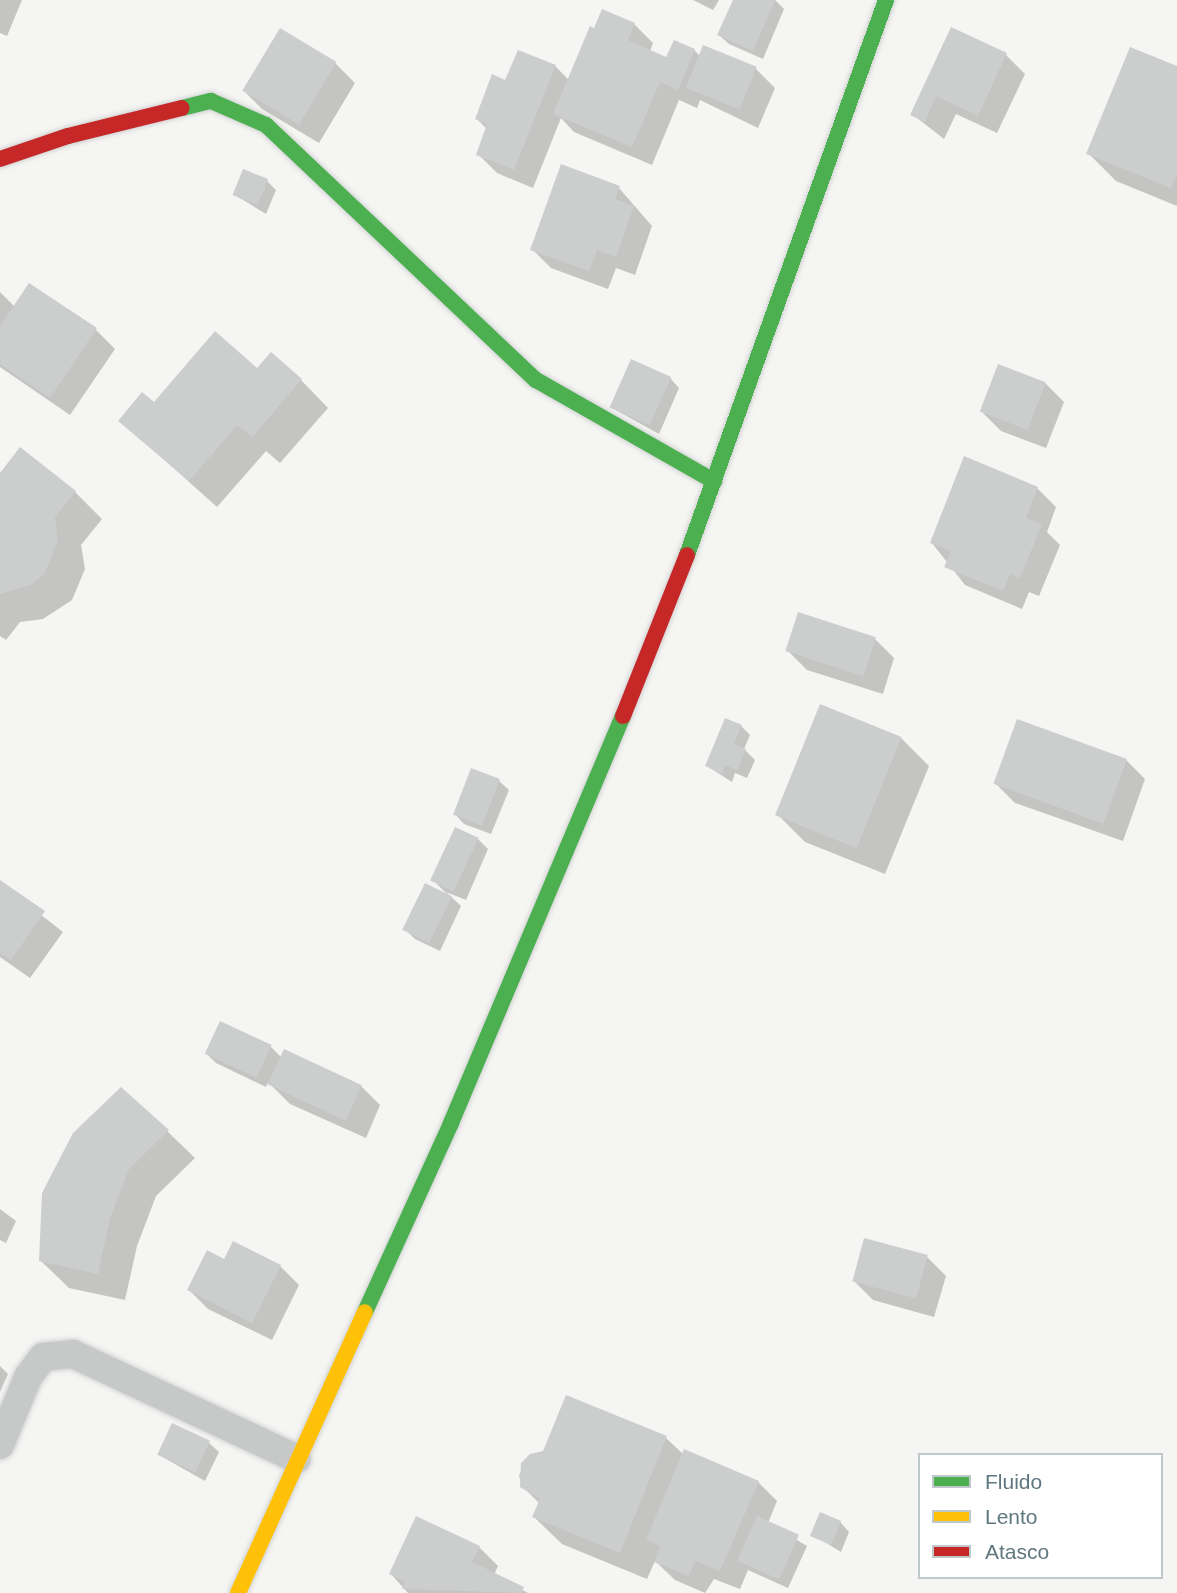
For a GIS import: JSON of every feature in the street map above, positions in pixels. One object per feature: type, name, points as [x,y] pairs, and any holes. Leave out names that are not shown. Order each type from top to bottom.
[{"type":"street","points":[[238,1593],[451,1122],[665,617],[886,0]]},
{"type":"street","points":[[0,159],[68,136],[211,101],[266,125],[536,380],[714,481]]},
{"type":"lane","points":[[0,1445],[28,1377],[43,1357],[73,1353],[297,1459]]},
{"type":"building","points":[[733,0],[775,0],[753,51],[717,35]]},
{"type":"building","points":[[602,9],[635,23],[628,40],[666,57],[674,40],[695,49],[678,90],[660,82],[632,147],[553,114],[590,26],[594,28]]},
{"type":"building","points":[[951,27],[1007,53],[978,116],[936,96],[925,122],[910,115]]},
{"type":"building","points":[[280,28],[337,62],[299,125],[242,91]]},
{"type":"building","points":[[703,45],[757,67],[740,109],[686,88]]},
{"type":"building","points":[[1130,47],[1177,66],[1177,174],[1171,188],[1086,154]]},
{"type":"building","points":[[518,50],[556,65],[514,170],[476,155],[487,124],[475,119],[492,74],[505,80]]},
{"type":"building","points":[[561,164],[620,186],[615,199],[634,206],[616,257],[597,250],[589,271],[530,250]]},
{"type":"building","points":[[243,169],[268,179],[258,205],[233,195]]},
{"type":"building","points":[[29,283],[97,328],[50,398],[0,364],[0,326]]},
{"type":"building","points":[[215,331],[257,368],[271,352],[302,379],[252,437],[237,425],[189,481],[118,421],[142,392],[154,402]]},
{"type":"building","points":[[631,359],[671,377],[650,425],[609,407]]},
{"type":"building","points":[[998,364],[1046,382],[1027,430],[980,412]]},
{"type":"building","points":[[20,447],[76,491],[55,517],[58,540],[45,573],[31,585],[0,594],[0,473]]},
{"type":"building","points":[[964,456],[1038,487],[1026,518],[1042,524],[1020,578],[1010,574],[1003,591],[944,567],[951,551],[930,543]]},
{"type":"building","points":[[798,612],[876,637],[863,676],[785,651]]},
{"type":"building","points":[[820,704],[902,737],[857,848],[775,815]]},
{"type":"building","points":[[725,718],[742,725],[734,744],[746,749],[737,770],[725,765],[722,774],[705,766]]},
{"type":"building","points":[[1017,719],[1127,759],[1103,824],[993,784]]},
{"type":"building","points":[[471,768],[500,779],[482,826],[453,815]]},
{"type":"building","points":[[455,827],[479,838],[454,891],[430,880]]},
{"type":"building","points":[[0,880],[45,911],[11,960],[0,953]]},
{"type":"building","points":[[425,883],[452,896],[429,943],[402,930]]},
{"type":"building","points":[[220,1021],[272,1045],[256,1078],[205,1054]]},
{"type":"building","points":[[284,1049],[362,1085],[345,1121],[268,1084]]},
{"type":"building","points":[[121,1087],[169,1130],[129,1169],[110,1218],[98,1274],[39,1261],[42,1193],[73,1133]]},
{"type":"building","points":[[864,1238],[928,1255],[916,1299],[852,1281]]},
{"type":"building","points":[[233,1241],[281,1265],[252,1323],[187,1290],[207,1250],[224,1259]]},
{"type":"building","points":[[566,1395],[667,1436],[620,1553],[532,1517],[540,1499],[520,1487],[521,1463],[530,1454],[543,1451]]},
{"type":"building","points":[[172,1423],[210,1441],[195,1472],[157,1455]]},
{"type":"building","points":[[684,1449],[759,1481],[720,1571],[695,1561],[689,1576],[654,1562],[660,1546],[646,1540]]},
{"type":"building","points":[[820,1512],[841,1521],[831,1545],[810,1536]]},
{"type":"building","points":[[416,1516],[480,1546],[472,1562],[524,1587],[522,1593],[402,1589],[405,1582],[389,1574]]},
{"type":"building","points":[[757,1516],[799,1535],[779,1579],[737,1561]]},
{"type":"traffic: fast","points":[[687,555],[886,0]]},
{"type":"traffic: fast","points":[[182,108],[211,101],[266,125],[536,380],[714,481]]},
{"type":"traffic: fast","points":[[365,1312],[451,1123],[623,716]]},
{"type":"traffic: slow","points":[[238,1593],[365,1312]]},
{"type":"traffic: jam","points":[[0,159],[68,136],[182,108]]},
{"type":"traffic: jam","points":[[623,716],[687,555]]}]
